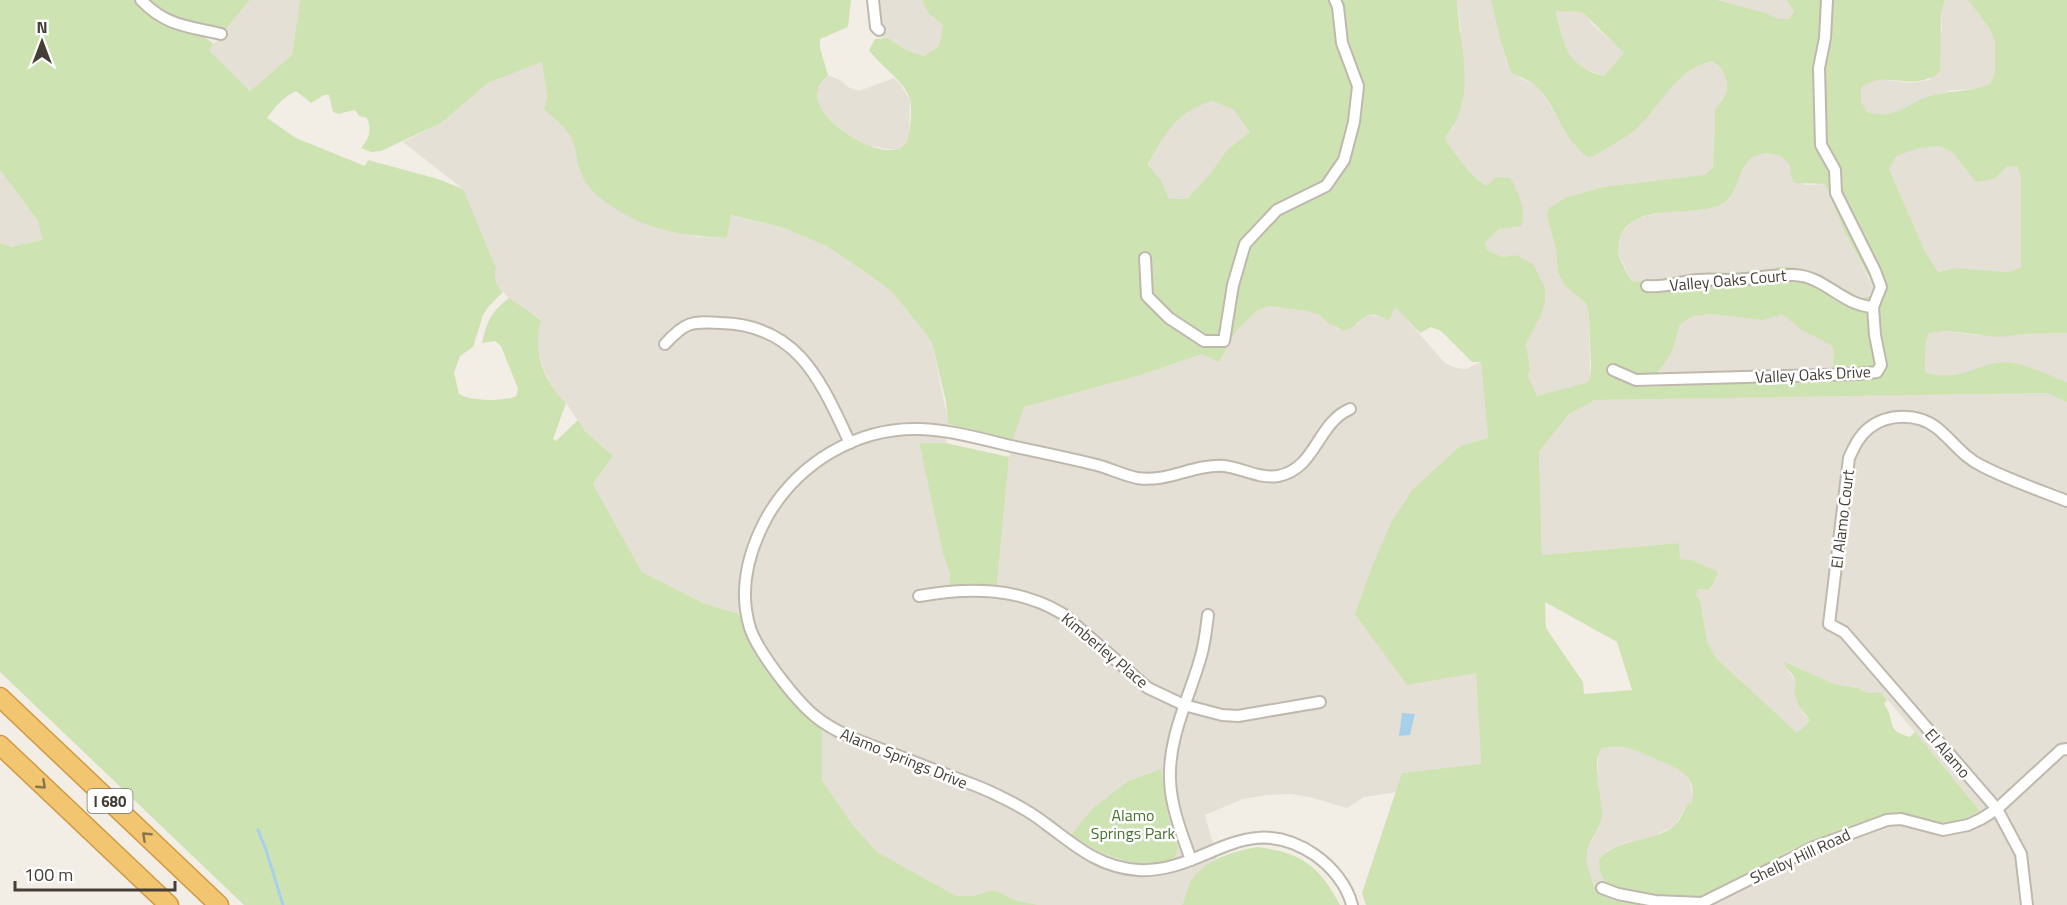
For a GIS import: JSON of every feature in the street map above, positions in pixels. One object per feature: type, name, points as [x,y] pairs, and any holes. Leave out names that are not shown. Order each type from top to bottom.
[{"type":"highway","name":"I 680","points":[[0,697],[219,905]]},
{"type":"highway","name":"I 680","points":[[0,745],[169,905]]},
{"type":"street","points":[[141,0],[152,12],[167,21],[221,34]]},
{"type":"street","points":[[873,0],[876,27],[879,30]]},
{"type":"street","points":[[1145,258],[1147,296],[1161,311],[1204,341],[1224,341],[1233,285],[1245,244],[1277,210],[1326,186],[1344,160],[1354,123],[1358,87],[1342,43],[1338,7],[1335,0]]},
{"type":"street","name":"Valley Oaks Drive","points":[[1613,370],[1636,380],[1762,378],[1877,372],[1881,365],[1873,308],[1881,287],[1836,193],[1835,170],[1821,145],[1819,68],[1825,38],[1827,0]]},
{"type":"street","name":"Valley Oaks Court","points":[[1647,286],[1665,286],[1697,280],[1734,280],[1794,275],[1804,276],[1826,286],[1850,302],[1873,308]]},
{"type":"street","points":[[665,344],[681,327],[716,322],[747,326],[779,339],[803,358],[815,373],[849,442]]},
{"type":"street","name":"Alamo Springs Drive","points":[[1350,409],[1342,412],[1325,429],[1304,463],[1287,473],[1275,476],[1260,476],[1221,466],[1201,468],[1162,478],[1143,479],[1101,466],[1027,449],[953,433],[921,429],[886,432],[849,442],[811,466],[794,480],[781,496],[760,531],[750,557],[746,574],[745,600],[755,641],[763,655],[802,704],[824,723],[852,738],[1010,801],[1046,824],[1081,851],[1100,861],[1119,867],[1160,869],[1191,860],[1226,844],[1245,839],[1269,838],[1296,845],[1322,861],[1334,872],[1345,888],[1352,905]]},
{"type":"street","name":"El Alamo Court","points":[[1829,624],[1849,458],[1861,436],[1870,427],[1884,419],[1898,416],[1920,419],[1936,427],[1967,457],[1983,467],[2067,501]]},
{"type":"street","name":"Kimberley Place","points":[[919,597],[943,592],[984,590],[1020,595],[1050,606],[1063,614],[1148,688],[1184,705],[1222,716],[1238,716],[1320,702]]},
{"type":"street","points":[[1191,860],[1175,811],[1170,779],[1175,737],[1202,654],[1208,615]]},
{"type":"street","name":"El Alamo","points":[[1829,624],[1844,632],[1996,809],[2021,854],[2027,905]]},
{"type":"street","name":"Shelby Hill Road","points":[[1602,888],[1618,894],[1655,901],[1701,903],[1814,846],[1878,822],[1901,819],[1943,830],[1982,819],[2061,750],[2067,749]]},
{"type":"shaded area","points":[[250,0],[300,0],[292,55],[250,91],[209,50]]},
{"type":"shaded area","points":[[876,0],[922,0],[929,14],[943,25],[939,46],[924,56],[906,50],[888,38],[882,38]]},
{"type":"shaded area","points":[[1457,0],[1491,0],[1506,60],[1520,78],[1538,86],[1575,146],[1594,156],[1635,130],[1670,87],[1699,63],[1712,61],[1721,68],[1727,82],[1726,94],[1720,102],[1714,126],[1713,167],[1705,176],[1603,187],[1566,197],[1547,216],[1556,250],[1558,273],[1565,286],[1586,302],[1589,316],[1590,379],[1586,383],[1557,392],[1536,396],[1528,376],[1530,369],[1526,343],[1531,331],[1516,255],[1502,257],[1487,250],[1485,243],[1499,229],[1521,225],[1490,183],[1486,186],[1454,155],[1445,138],[1453,128],[1461,31]]},
{"type":"shaded area","points":[[1717,0],[1786,0],[1794,11],[1789,19],[1778,19],[1766,13]]},
{"type":"shaded area","points":[[1945,0],[1968,0],[1989,28],[1995,41],[1995,72],[1990,84],[1980,89],[1954,90],[1930,96],[1897,113],[1878,115],[1867,112],[1861,101],[1861,88],[1869,81],[1880,79],[1909,83],[1930,80],[1942,29],[1941,14]]},
{"type":"shaded area","points":[[1556,11],[1582,11],[1593,25],[1625,53],[1604,76],[1582,68],[1571,59],[1564,46]]},
{"type":"shaded area","points":[[542,62],[547,97],[544,109],[567,130],[573,140],[581,174],[666,230],[698,237],[727,238],[730,215],[784,228],[826,246],[892,292],[932,343],[948,421],[946,443],[919,443],[943,554],[950,574],[950,586],[997,585],[1009,457],[1014,434],[1024,407],[1141,375],[1202,354],[1219,362],[1237,330],[1258,310],[1270,305],[1308,311],[1321,316],[1338,329],[1358,324],[1363,316],[1368,314],[1380,317],[1395,306],[1445,363],[1466,369],[1481,362],[1488,438],[1460,446],[1413,489],[1476,672],[1481,765],[1402,773],[1397,792],[1364,797],[1347,808],[1310,797],[1291,794],[1268,795],[1243,799],[1205,815],[1217,858],[1190,882],[1182,905],[1039,905],[1014,900],[992,890],[973,896],[956,897],[877,852],[850,823],[822,780],[822,728],[803,713],[757,656],[739,614],[703,603],[642,572],[593,484],[613,456],[585,431],[566,403],[554,391],[544,370],[537,349],[537,335],[541,319],[515,304],[498,287],[463,189],[403,142],[441,123],[488,83]],"holes":[[[1161,769],[1168,815],[1178,847],[1093,808],[1128,781]]]},
{"type":"shaded area","points":[[828,75],[859,91],[894,78],[910,100],[909,135],[904,146],[895,150],[869,146],[846,135],[819,106],[817,90]]},
{"type":"shaded area","points":[[1211,101],[1233,109],[1250,132],[1227,150],[1209,175],[1187,199],[1169,199],[1161,181],[1148,166],[1162,137],[1179,119],[1196,106]]},
{"type":"shaded area","points":[[1939,146],[1952,152],[1976,181],[1994,179],[2008,166],[2017,165],[2021,177],[2021,267],[2008,272],[1955,268],[1938,272],[1925,251],[1889,169],[1895,156],[1919,147]]},
{"type":"shaded area","points":[[1756,154],[1782,156],[1791,165],[1791,177],[1806,185],[1825,184],[1845,233],[1873,287],[1869,296],[1861,298],[1823,276],[1794,267],[1697,274],[1632,282],[1618,252],[1621,234],[1632,221],[1670,211],[1702,210],[1730,196],[1747,162]]},
{"type":"shaded area","points":[[0,170],[38,221],[42,241],[10,247],[0,243]]},
{"type":"shaded area","points":[[1782,313],[1831,345],[1834,351],[1833,368],[1656,375],[1677,339],[1679,325],[1693,316],[1712,314],[1763,320]]},
{"type":"shaded area","points":[[1947,331],[1976,335],[2067,333],[2067,382],[2013,363],[1993,364],[1964,375],[1943,377],[1925,372],[1926,343],[1929,333]]},
{"type":"shaded area","points":[[2048,393],[2067,402],[2067,905],[1652,905],[1608,899],[1596,891],[1585,858],[1590,843],[1600,826],[1602,814],[1597,776],[1599,751],[1602,748],[1618,745],[1640,750],[1675,766],[1684,772],[1690,782],[1693,798],[1675,825],[1647,840],[1628,842],[1606,851],[1748,872],[1833,832],[1871,819],[1902,814],[1938,824],[1980,811],[1882,693],[1868,693],[1858,688],[1834,684],[1785,662],[1785,667],[1796,681],[1804,714],[1810,721],[1797,734],[1716,658],[1707,641],[1700,600],[1696,595],[1698,589],[1692,560],[1680,559],[1679,543],[1542,555],[1539,452],[1569,414],[1595,400]]},
{"type":"green space","points":[[0,0],[136,0],[155,17],[194,32],[214,44],[209,50],[250,91],[292,55],[300,0],[851,0],[848,27],[820,39],[820,48],[828,75],[818,90],[818,101],[835,125],[848,135],[863,143],[891,150],[902,147],[908,138],[911,117],[910,99],[897,79],[869,50],[875,39],[888,38],[906,50],[924,56],[939,46],[943,25],[929,14],[922,0],[1457,0],[1464,89],[1462,105],[1445,138],[1463,164],[1486,186],[1497,177],[1510,178],[1519,195],[1523,214],[1521,226],[1499,229],[1485,243],[1487,250],[1502,257],[1516,255],[1533,264],[1545,288],[1545,301],[1541,315],[1526,343],[1530,369],[1528,376],[1537,396],[1586,383],[1590,379],[1591,367],[1589,316],[1586,303],[1565,286],[1558,273],[1556,250],[1547,216],[1549,208],[1566,197],[1603,187],[1705,175],[1713,167],[1715,110],[1726,94],[1727,82],[1721,68],[1712,61],[1699,65],[1670,88],[1646,119],[1632,132],[1594,156],[1588,157],[1572,142],[1539,89],[1511,72],[1501,43],[1491,0],[1717,0],[1766,13],[1778,19],[1789,19],[1794,11],[1786,0],[1945,0],[1941,14],[1940,72],[1919,81],[1879,80],[1870,82],[1861,88],[1861,101],[1867,112],[1887,114],[1934,95],[1990,84],[1995,72],[1995,41],[1989,28],[1968,0],[2067,0],[2067,333],[1999,337],[1948,331],[1929,333],[1926,343],[1925,372],[1951,375],[2002,362],[2020,364],[2067,382],[2067,402],[2047,393],[1595,400],[1569,414],[1539,452],[1542,555],[1679,543],[1680,559],[1692,560],[1718,572],[1708,590],[1698,589],[1696,595],[1700,600],[1707,641],[1716,658],[1797,733],[1810,721],[1798,704],[1794,692],[1795,681],[1793,675],[1785,667],[1785,662],[1834,684],[1858,688],[1868,693],[1882,693],[1887,700],[1884,704],[1894,728],[1910,737],[1915,732],[1980,811],[1956,823],[1938,824],[1902,814],[1871,819],[1789,851],[1704,898],[1638,894],[1607,886],[1600,872],[1599,860],[1616,847],[1657,835],[1676,824],[1688,803],[1691,804],[1692,785],[1682,772],[1638,751],[1622,747],[1602,748],[1597,763],[1597,772],[1602,816],[1588,849],[1587,857],[1593,885],[1607,898],[1652,905],[1366,905],[1362,893],[1402,773],[1481,764],[1476,673],[1407,685],[1355,614],[1392,521],[1413,489],[1460,446],[1488,438],[1481,362],[1472,362],[1441,331],[1431,327],[1420,333],[1395,307],[1389,321],[1380,316],[1369,315],[1344,331],[1328,323],[1321,316],[1308,311],[1270,306],[1258,310],[1237,330],[1219,362],[1202,354],[1141,375],[1024,407],[1013,439],[948,424],[946,402],[932,343],[892,292],[826,246],[784,228],[731,215],[727,238],[667,231],[626,215],[595,193],[580,171],[574,143],[563,127],[544,109],[547,97],[542,62],[488,83],[441,123],[381,151],[371,152],[361,148],[369,134],[367,118],[359,116],[355,110],[338,114],[333,112],[329,95],[324,95],[311,103],[296,91],[287,96],[267,118],[296,138],[365,166],[368,160],[438,179],[463,189],[496,268],[497,284],[503,292],[483,315],[473,347],[460,356],[454,373],[459,394],[487,400],[516,396],[518,389],[501,346],[495,341],[482,343],[486,329],[494,313],[509,298],[541,320],[538,343],[542,365],[551,385],[566,403],[553,439],[556,441],[578,420],[585,431],[613,456],[593,484],[642,572],[703,603],[739,614],[757,656],[803,713],[822,728],[822,780],[851,823],[877,852],[956,896],[973,896],[992,890],[1014,900],[1039,905],[244,905],[0,672],[0,243],[11,247],[42,240],[38,221],[0,170]],"holes":[[[1556,11],[1582,12],[1624,53],[1604,76],[1592,72],[1582,67],[1569,53]],[[1211,101],[1233,109],[1250,132],[1227,150],[1209,175],[1187,199],[1169,199],[1161,180],[1148,165],[1172,126],[1189,111]],[[1939,146],[1952,152],[1976,182],[1994,179],[2008,166],[2017,166],[2021,177],[2021,267],[2008,272],[1955,268],[1938,272],[1925,251],[1889,169],[1896,156],[1919,148]],[[1766,153],[1781,156],[1790,165],[1791,177],[1795,183],[1825,184],[1845,233],[1870,279],[1873,287],[1870,296],[1861,298],[1823,276],[1794,267],[1697,274],[1632,282],[1618,252],[1624,230],[1634,221],[1647,216],[1708,209],[1720,205],[1732,193],[1743,168],[1756,156]],[[1712,314],[1763,320],[1782,314],[1802,330],[1831,345],[1834,351],[1833,368],[1866,367],[1873,378],[1640,387],[1614,378],[1619,368],[1632,373],[1656,375],[1671,352],[1679,325],[1693,316]],[[1545,602],[1617,642],[1632,690],[1584,694],[1583,682],[1546,628]]]},
{"type":"green space","points":[[146,0],[250,0],[226,29],[184,20]]},
{"type":"green space","points":[[919,443],[946,443],[1009,457],[997,585],[950,586],[950,574],[943,554]]},
{"type":"green space","name":"Alamo Springs Park","points":[[1161,769],[1168,815],[1178,847],[1175,857],[1150,864],[1136,863],[1107,854],[1071,835],[1093,808],[1128,781]]},
{"type":"green space","points":[[1257,847],[1286,853],[1308,863],[1325,880],[1340,905],[1182,905],[1190,882],[1203,868],[1229,854]]},
{"type":"water","points":[[1402,713],[1415,714],[1410,735],[1399,736]]},
{"type":"waterway","points":[[258,830],[283,905]]}]
